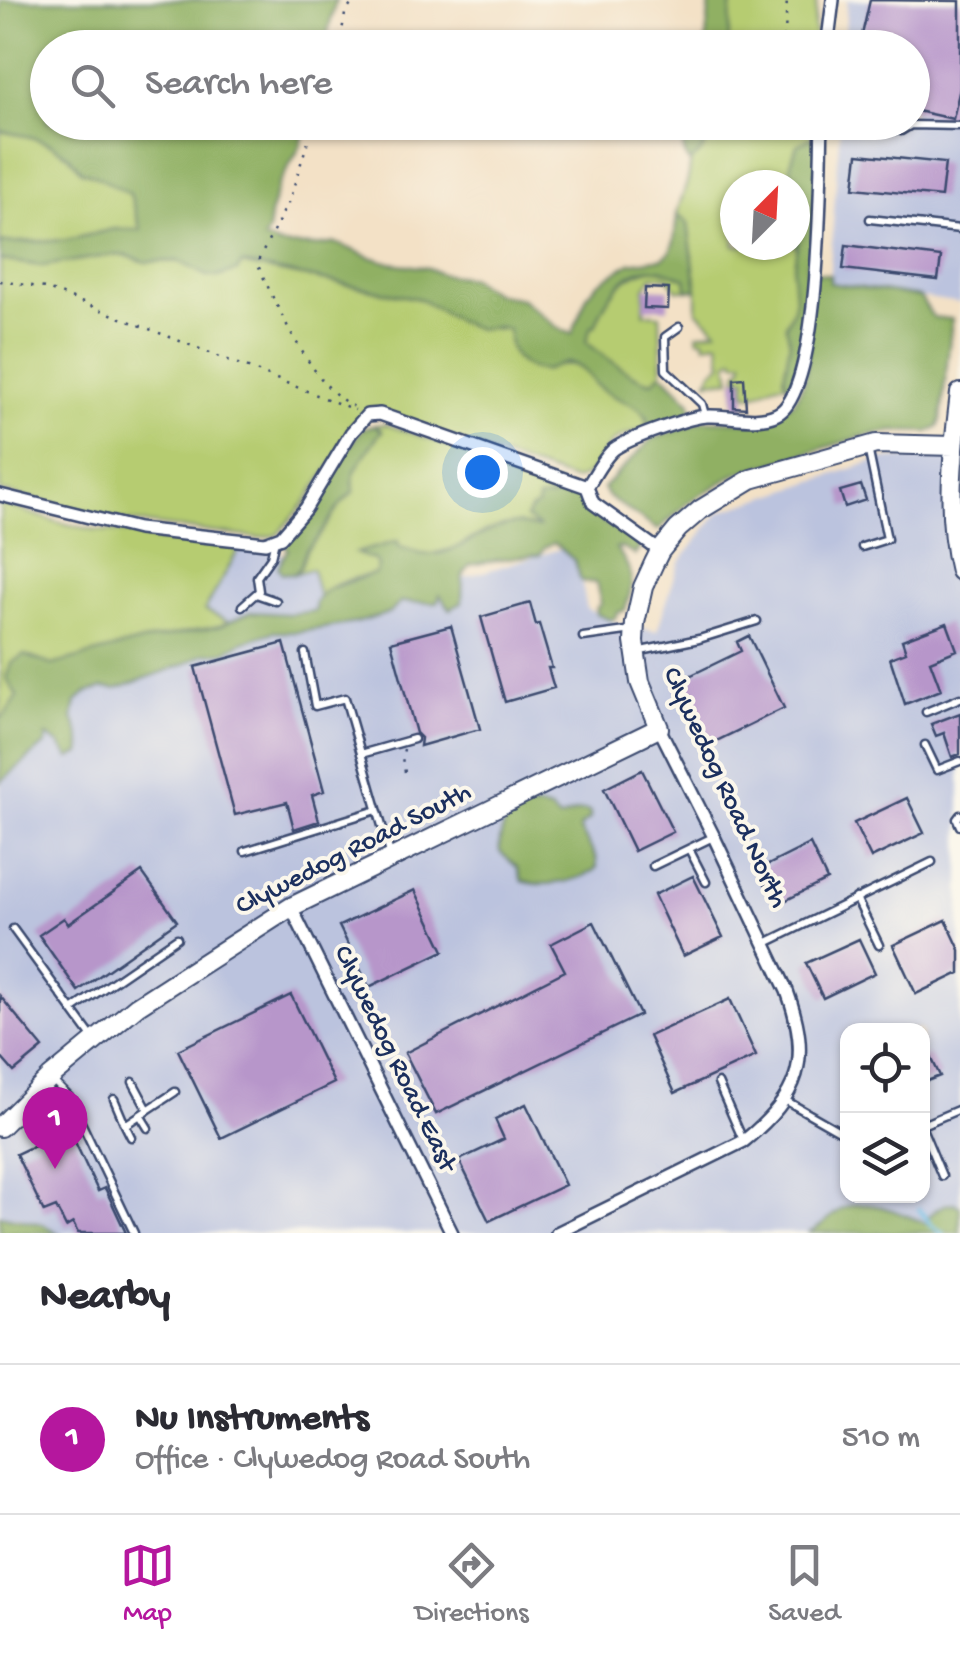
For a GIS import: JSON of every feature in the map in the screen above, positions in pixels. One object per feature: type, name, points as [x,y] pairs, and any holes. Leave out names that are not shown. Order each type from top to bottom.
[{"type":"street","points":[[829,30],[833,0]]},
{"type":"street","points":[[587,486],[612,450],[639,437],[704,416],[757,418],[778,414],[790,401],[801,378],[816,291],[821,140]]},
{"type":"street","points":[[960,393],[952,526],[960,571]]},
{"type":"street","points":[[0,496],[138,529],[265,543],[281,536],[306,508],[351,432],[368,414],[380,414],[587,486]]},
{"type":"street","name":"Clywedog Road North","points":[[556,1233],[744,1141],[785,1100],[800,1060],[799,1032],[787,991],[640,682],[634,630],[643,587],[660,550],[700,510],[750,480],[876,444],[954,446]]},
{"type":"street","points":[[587,486],[593,503],[660,550]]},
{"type":"street","name":"Clywedog Road South","points":[[0,1127],[50,1078],[137,1006],[291,907],[659,728]]},
{"type":"street","name":"Clywedog Road East","points":[[291,907],[452,1233]]},
{"type":"lane","points":[[930,125],[960,126]]},
{"type":"lane","points":[[870,219],[960,229]]},
{"type":"lane","points":[[679,327],[665,336],[666,370],[702,404],[704,416]]},
{"type":"lane","points":[[862,548],[887,539],[868,447]]},
{"type":"lane","points":[[242,606],[260,586],[257,577],[276,538]]},
{"type":"lane","points":[[256,594],[276,601]]},
{"type":"lane","points":[[635,653],[700,640],[757,621]]},
{"type":"lane","points":[[583,637],[634,630]]},
{"type":"lane","points":[[305,652],[315,706],[345,698],[391,858]]},
{"type":"lane","points":[[926,712],[960,698]]},
{"type":"lane","points":[[361,754],[414,738]]},
{"type":"lane","points":[[925,745],[937,770],[960,762]]},
{"type":"lane","points":[[245,851],[377,810]]},
{"type":"lane","points":[[960,814],[960,826]]},
{"type":"lane","points":[[653,866],[714,837]]},
{"type":"lane","points":[[689,849],[706,882]]},
{"type":"lane","points":[[766,943],[932,862]]},
{"type":"lane","points":[[856,898],[879,945]]},
{"type":"lane","points":[[13,930],[95,1040]]},
{"type":"lane","points":[[72,1010],[177,938]]},
{"type":"lane","points":[[50,1078],[68,1097],[134,1233]]},
{"type":"lane","points":[[133,1082],[148,1110]]},
{"type":"lane","points":[[718,1082],[744,1141]]},
{"type":"lane","points":[[125,1125],[175,1092]]},
{"type":"lane","points":[[114,1099],[131,1138]]},
{"type":"lane","points":[[785,1100],[840,1131]]},
{"type":"lane","points":[[930,1123],[960,1109]]},
{"type":"lane","points":[[140,1116],[148,1128]]},
{"type":"lane","points":[[930,1147],[942,1176]]},
{"type":"path","points":[[342,30],[345,14],[354,0]]},
{"type":"path","points":[[786,30],[788,0]]},
{"type":"path","points":[[308,140],[289,201],[257,263],[276,307],[316,371],[337,396],[368,414]]},
{"type":"path","points":[[0,281],[46,288],[368,414]]},
{"type":"path","points":[[405,742],[405,772]]},
{"type":"shaded area","points":[[847,0],[960,0],[960,303],[829,283],[839,140],[930,140],[930,30],[845,30]]},
{"type":"shaded area","points":[[960,458],[960,1233],[44,1233],[20,1217],[0,1215],[0,753],[48,670],[368,606],[574,545],[587,609],[616,623],[657,631],[679,563],[719,512],[881,459]]},
{"type":"shaded area","points":[[240,547],[284,554],[282,573],[312,569],[319,597],[316,611],[250,612],[229,622],[205,611]]},
{"type":"green space","points":[[0,0],[336,0],[328,30],[30,30],[30,137],[0,131]]},
{"type":"green space","points":[[709,0],[817,0],[815,30],[718,30],[720,18]]},
{"type":"green space","points":[[732,0],[729,30],[707,30],[710,1]]},
{"type":"green space","points":[[0,131],[50,144],[70,156],[81,171],[130,194],[141,231],[114,229],[67,240],[0,243]]},
{"type":"green space","points":[[39,140],[302,140],[278,186],[264,239],[280,245],[336,243],[391,263],[470,278],[494,293],[522,299],[558,328],[572,334],[587,296],[597,284],[630,263],[663,258],[670,252],[677,215],[688,223],[697,290],[687,290],[686,278],[663,270],[634,273],[610,297],[595,326],[591,326],[586,342],[645,380],[652,382],[662,373],[691,402],[692,410],[685,418],[646,429],[648,417],[643,412],[606,392],[578,366],[566,363],[546,370],[529,367],[512,351],[508,329],[478,329],[420,299],[242,264],[237,271],[217,277],[178,261],[146,262],[128,256],[42,266],[0,260],[0,243],[67,240],[114,229],[141,230],[130,194],[81,171],[69,156]]},
{"type":"green space","points":[[695,140],[811,140],[809,170],[720,170],[720,260],[805,260],[803,289],[786,325],[790,341],[784,377],[787,384],[745,394],[746,378],[737,378],[744,361],[735,362],[734,358],[728,363],[731,379],[708,381],[712,371],[722,364],[719,342],[705,344],[697,334],[717,330],[697,311],[688,223],[677,215]]},
{"type":"green space","points":[[706,140],[701,152],[689,162],[683,142]]},
{"type":"green space","points":[[815,141],[818,153],[810,255],[810,170],[791,170],[797,145]]},
{"type":"green space","points":[[113,255],[146,262],[178,261],[216,277],[237,271],[241,264],[420,299],[464,322],[509,329],[510,336],[542,371],[566,364],[577,366],[604,391],[640,409],[648,422],[646,429],[614,441],[587,475],[573,480],[369,412],[277,535],[258,538],[124,521],[0,491],[0,260],[42,266]]},
{"type":"green space","points":[[795,260],[809,260],[807,267],[830,275],[830,283],[920,297],[933,317],[952,319],[938,427],[928,432],[868,435],[736,474],[689,502],[658,530],[608,497],[603,488],[652,439],[705,420],[757,422],[794,402],[805,380],[810,340],[794,385],[787,384],[784,377],[790,342],[786,325],[795,298]]},
{"type":"green space","points":[[656,268],[686,278],[687,290],[677,290],[667,277],[652,276],[645,288],[644,313],[660,315],[662,373],[652,382],[627,372],[585,343],[591,325],[595,325],[617,288],[634,275]]},
{"type":"green space","points":[[385,424],[556,484],[554,497],[526,518],[543,528],[519,523],[484,532],[457,548],[427,555],[399,547],[397,541],[358,553],[376,561],[376,574],[338,584],[319,597],[312,569],[294,574],[306,550],[354,491],[355,470],[382,431],[375,425]]},
{"type":"green space","points":[[375,425],[382,431],[356,470],[354,491],[306,550],[300,568],[294,574],[282,573],[278,567],[288,549],[282,541],[363,428]]},
{"type":"green space","points":[[556,484],[577,494],[591,514],[640,547],[635,555],[616,548],[629,570],[631,584],[625,610],[615,618],[596,614],[601,604],[596,583],[581,581],[575,561],[554,543],[540,555],[470,565],[463,575],[462,603],[450,609],[440,595],[437,603],[401,602],[390,613],[356,623],[273,632],[116,689],[86,693],[76,702],[73,718],[81,739],[81,753],[70,758],[47,736],[46,744],[0,782],[0,717],[17,696],[6,678],[11,663],[24,655],[52,665],[220,626],[250,612],[315,611],[315,602],[327,589],[376,573],[376,561],[356,553],[398,541],[399,547],[435,554],[504,526],[540,528],[526,518],[538,506],[538,499],[554,497]]},
{"type":"green space","points":[[0,503],[95,530],[240,547],[205,610],[229,622],[139,642],[0,738]]},
{"type":"green space","points":[[538,807],[550,810],[559,819],[579,811],[590,813],[590,819],[580,830],[596,857],[594,871],[559,883],[522,881],[517,867],[500,852],[500,840],[515,812]]},
{"type":"green space","points":[[954,1203],[960,1207],[960,1233],[808,1233],[852,1205],[886,1208],[930,1225],[927,1219],[933,1213]]},
{"type":"green space","points":[[0,1215],[42,1224],[58,1233],[0,1233]]},
{"type":"building","points":[[870,0],[960,1],[960,88],[953,119],[930,114],[930,30],[863,30]]},
{"type":"building","points":[[858,154],[945,163],[941,197],[854,188]]},
{"type":"building","points":[[846,245],[941,257],[938,280],[843,269]]},
{"type":"building","points":[[645,288],[669,289],[668,309],[644,308]]},
{"type":"building","points":[[744,378],[746,408],[734,407],[734,379]]},
{"type":"building","points":[[861,485],[866,500],[845,507],[840,491]]},
{"type":"building","points":[[530,603],[552,668],[548,668],[554,688],[505,702],[481,617]]},
{"type":"building","points":[[947,623],[957,650],[930,661],[941,690],[905,704],[890,658],[906,652],[902,640]]},
{"type":"building","points":[[451,626],[480,729],[420,746],[421,738],[416,733],[391,642]]},
{"type":"building","points":[[749,636],[784,708],[706,746],[675,683],[741,651],[737,642]]},
{"type":"building","points":[[284,643],[324,791],[312,795],[319,821],[294,829],[287,802],[235,815],[195,667]]},
{"type":"building","points":[[960,713],[960,754],[952,757],[944,733],[936,736],[931,724]]},
{"type":"building","points":[[642,770],[673,832],[634,851],[604,789]]},
{"type":"building","points":[[907,798],[924,833],[871,858],[854,823]]},
{"type":"building","points":[[810,844],[827,880],[776,905],[758,870]]},
{"type":"building","points":[[142,872],[177,921],[78,991],[39,935],[64,918],[68,924]]},
{"type":"building","points":[[693,876],[723,937],[683,956],[654,895]]},
{"type":"building","points":[[415,890],[444,951],[369,987],[339,926]]},
{"type":"building","points":[[946,920],[960,950],[960,973],[916,994],[893,945]]},
{"type":"building","points":[[594,922],[640,1015],[436,1114],[405,1053],[565,971],[551,944]]},
{"type":"building","points":[[859,939],[875,973],[823,998],[806,963]]},
{"type":"building","points":[[291,995],[334,1083],[221,1138],[178,1050]]},
{"type":"building","points":[[0,996],[43,1048],[14,1072],[0,1056]]},
{"type":"building","points":[[730,999],[756,1056],[675,1093],[649,1036]]},
{"type":"building","points":[[930,1055],[940,1076],[930,1080]]},
{"type":"building","points":[[526,1104],[565,1185],[489,1221],[459,1160],[504,1139],[495,1119]]},
{"type":"building","points":[[69,1129],[98,1191],[105,1188],[126,1233],[78,1233],[73,1223],[66,1227],[56,1207],[44,1212],[16,1154]]},
{"type":"waterway","points":[[919,1209],[943,1233]]},
{"type":"place","name":"Nu Instruments","points":[[55,1169]]}]
